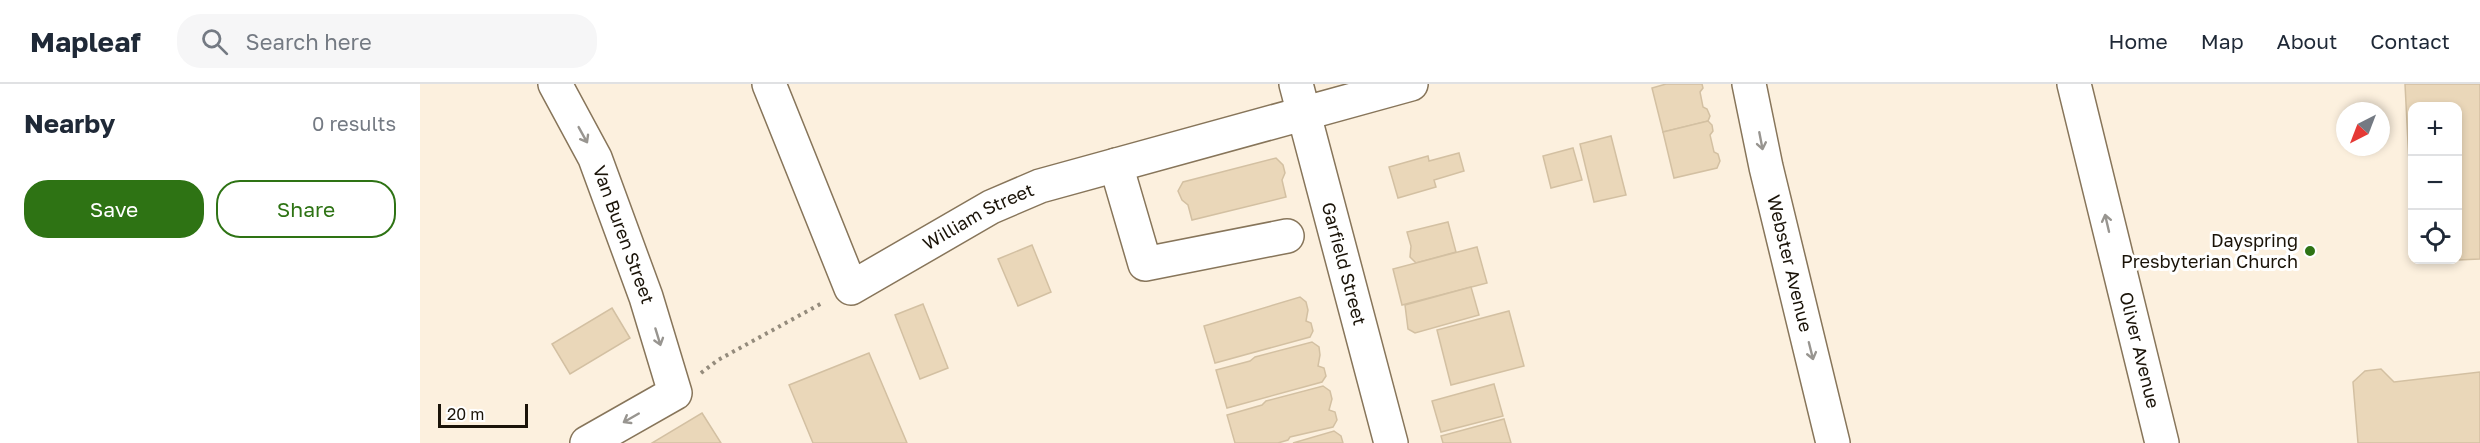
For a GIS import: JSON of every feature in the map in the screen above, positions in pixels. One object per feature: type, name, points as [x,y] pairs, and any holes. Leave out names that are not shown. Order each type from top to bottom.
[{"type":"street","name":"Van Buren Street","points":[[555,84],[595,158],[646,297],[675,393]]},
{"type":"street","points":[[769,84],[851,288]]},
{"type":"street","name":"William Street","points":[[851,288],[991,207],[1040,186],[1116,165],[1299,99],[1411,84]]},
{"type":"street","name":"Webster Avenue","points":[[1749,84],[1766,168],[1833,443]]},
{"type":"street","name":"Oliver Avenue","points":[[2073,84],[2162,443]]},
{"type":"street","name":"Garfield Street","points":[[1299,99],[1391,443]]},
{"type":"street","points":[[1116,165],[1145,264],[1287,236]]},
{"type":"street","points":[[587,443],[675,393]]},
{"type":"path","points":[[675,393],[718,360],[851,288]]},
{"type":"building","points":[[1666,84],[1702,84],[1703,88],[1700,92],[1703,107],[1707,109],[1710,116],[1708,121],[1663,132],[1652,88]]},
{"type":"building","points":[[2405,84],[2480,84],[2480,259],[2462,260],[2462,102],[2408,102],[2408,143]]},
{"type":"building","points":[[1708,121],[1712,125],[1713,131],[1710,135],[1714,152],[1718,154],[1720,161],[1717,168],[1674,178],[1663,132]]},
{"type":"building","points":[[1611,136],[1626,195],[1594,202],[1580,144]]},
{"type":"building","points":[[1573,148],[1582,180],[1551,188],[1543,156]]},
{"type":"building","points":[[1459,153],[1464,171],[1434,180],[1436,187],[1398,198],[1389,167],[1428,156],[1429,161]]},
{"type":"building","points":[[1276,158],[1283,165],[1285,173],[1282,180],[1286,197],[1192,220],[1188,205],[1182,200],[1178,191],[1183,182]]},
{"type":"building","points":[[1448,222],[1456,252],[1416,263],[1410,257],[1411,246],[1407,232]]},
{"type":"building","points":[[1032,245],[1051,292],[1018,306],[998,259]]},
{"type":"building","points":[[1477,247],[1487,283],[1402,305],[1393,269]]},
{"type":"building","points":[[1471,287],[1479,315],[1415,333],[1408,329],[1405,305]]},
{"type":"building","points":[[1300,297],[1306,302],[1308,310],[1306,321],[1311,323],[1313,331],[1310,337],[1215,363],[1204,326]]},
{"type":"building","points":[[923,304],[948,368],[920,379],[895,315]]},
{"type":"building","points":[[612,308],[630,338],[570,374],[552,344]]},
{"type":"building","points":[[1509,311],[1524,366],[1451,385],[1437,330]]},
{"type":"building","points":[[1312,342],[1319,347],[1318,366],[1324,368],[1326,376],[1322,382],[1227,408],[1216,370]]},
{"type":"building","points":[[869,353],[907,443],[813,443],[789,385]]},
{"type":"building","points":[[2381,369],[2394,382],[2480,372],[2480,443],[2358,443],[2353,382],[2365,371]]},
{"type":"building","points":[[1494,384],[1503,416],[1441,432],[1432,401]]},
{"type":"building","points":[[1323,386],[1330,391],[1332,399],[1329,410],[1335,412],[1337,420],[1333,427],[1290,437],[1278,443],[1235,443],[1227,415],[1262,405],[1266,401]]},
{"type":"building","points":[[702,413],[721,443],[652,443]]},
{"type":"building","points":[[1504,419],[1511,443],[1443,443],[1441,436]]},
{"type":"building","points":[[1334,431],[1341,436],[1343,443],[1293,443]]},
{"type":"place","name":"Dayspring Presbyterian Church","points":[[2310,251]]}]
